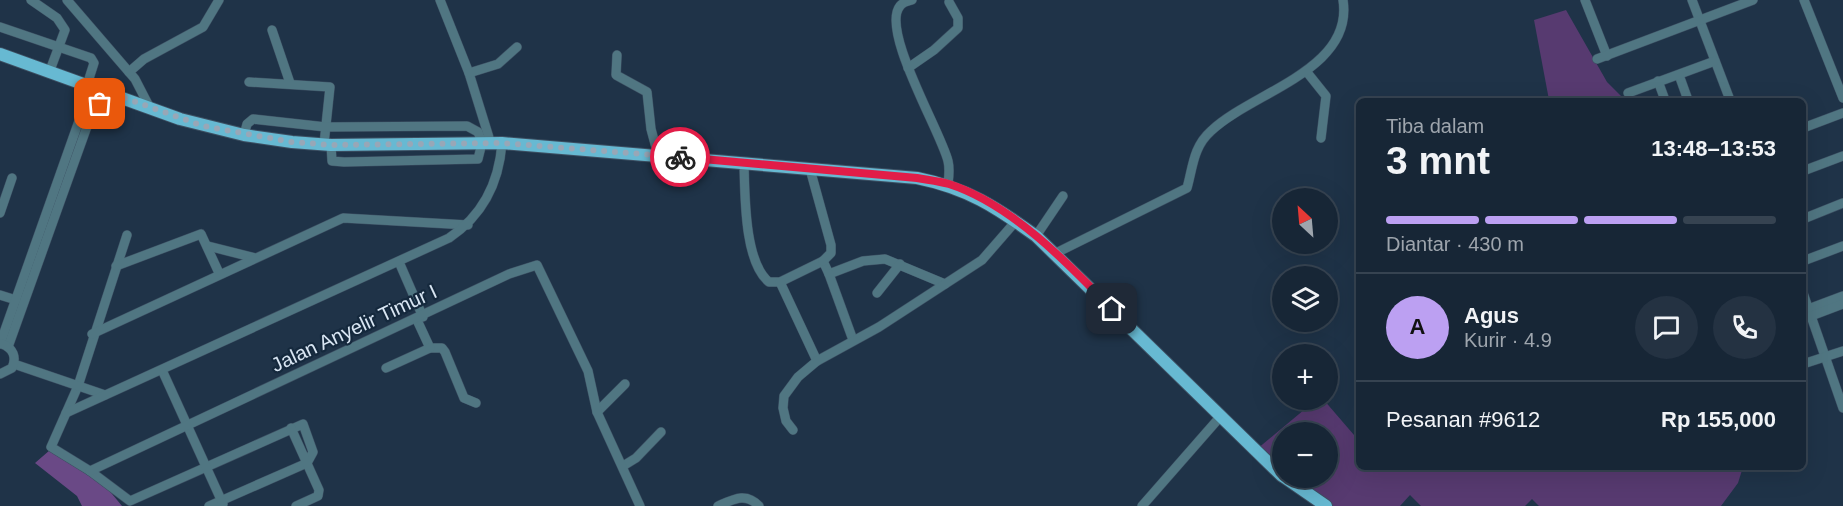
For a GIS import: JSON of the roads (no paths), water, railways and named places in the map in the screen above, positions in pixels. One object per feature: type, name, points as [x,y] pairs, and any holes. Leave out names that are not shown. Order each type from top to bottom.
[{"type":"main road","points":[[0,54],[203,126],[292,142],[328,144],[492,143],[917,178],[948,184],[1016,221],[1056,253],[1272,466]]},
{"type":"main road","points":[[1300,488],[1326,506]]},
{"type":"street","points":[[31,0],[50,12],[65,30],[49,73]]},
{"type":"street","points":[[67,0],[129,72],[150,108]]},
{"type":"street","points":[[129,72],[158,50],[200,29],[219,0]]},
{"type":"street","points":[[66,413],[246,329],[399,262],[449,238],[468,225],[495,182],[492,143],[469,73],[440,0]]},
{"type":"street","points":[[912,0],[901,4],[896,17],[898,35],[908,68],[947,158],[948,184]]},
{"type":"street","points":[[1056,253],[1185,190],[1195,151],[1210,131],[1250,102],[1306,71],[1325,55],[1336,41],[1342,28],[1343,0]]},
{"type":"street","points":[[1585,0],[1607,56]]},
{"type":"street","points":[[1692,0],[1729,98]]},
{"type":"street","points":[[1597,59],[1753,0]]},
{"type":"street","points":[[1804,0],[1843,98]]},
{"type":"street","points":[[908,68],[934,50],[958,28],[958,18],[949,2]]},
{"type":"street","points":[[0,27],[92,58],[94,63],[83,83],[90,105],[3,345]]},
{"type":"street","points":[[272,30],[290,83]]},
{"type":"street","points":[[469,73],[498,64],[517,46]]},
{"type":"street","points":[[618,56],[616,75],[647,92],[651,129],[658,156]]},
{"type":"street","points":[[1628,93],[1715,61]]},
{"type":"street","points":[[1306,71],[1326,96],[1321,138]]},
{"type":"street","points":[[1679,75],[1687,98]]},
{"type":"street","points":[[1658,81],[1664,98]]},
{"type":"street","points":[[249,82],[330,87],[326,127],[328,144]]},
{"type":"street","points":[[3,345],[16,300],[90,105],[114,95]]},
{"type":"street","points":[[1806,127],[1843,113]]},
{"type":"street","points":[[244,135],[247,124],[253,119],[326,127],[467,126],[492,143]]},
{"type":"street","points":[[1806,170],[1843,156]]},
{"type":"street","points":[[744,164],[747,231],[761,273],[771,283],[780,282],[823,261],[831,253],[831,245],[810,169]]},
{"type":"street","points":[[0,213],[12,178]]},
{"type":"street","points":[[1036,236],[1063,196]]},
{"type":"street","points":[[1806,218],[1843,203]]},
{"type":"street","points":[[92,334],[219,273],[343,218],[468,225]]},
{"type":"street","points":[[793,430],[786,421],[783,408],[784,396],[798,377],[817,361],[879,327],[982,260],[1016,221]]},
{"type":"street","points":[[127,235],[92,334],[78,386],[51,447],[90,471],[130,501],[302,424],[312,449],[307,463],[223,503],[209,506]]},
{"type":"street","points":[[116,266],[195,235],[203,236],[219,273]]},
{"type":"street","points":[[208,246],[255,258]]},
{"type":"street","points":[[1806,260],[1843,246]]},
{"type":"street","points":[[830,274],[874,259],[885,259],[945,284]]},
{"type":"street","points":[[823,261],[830,274],[853,340]]},
{"type":"street","points":[[399,262],[430,348]]},
{"type":"street","points":[[877,293],[900,264]]},
{"type":"street","name":"Jalan Anyelir Timur I","points":[[90,471],[420,318],[509,274],[537,265],[588,371],[597,412]]},
{"type":"street","points":[[780,282],[817,361]]},
{"type":"street","points":[[0,295],[16,300]]},
{"type":"street","points":[[1807,314],[1843,296]]},
{"type":"street","points":[[1807,314],[1843,304]]},
{"type":"street","points":[[1807,314],[1840,388],[1843,408]]},
{"type":"street","points":[[0,374],[8,371],[14,363],[14,354],[3,345]]},
{"type":"street","points":[[386,368],[430,348],[442,348],[462,396],[476,403]]},
{"type":"street","points":[[1806,363],[1843,351]]},
{"type":"street","points":[[14,363],[105,395]]},
{"type":"street","points":[[162,370],[223,503]]},
{"type":"street","points":[[625,384],[597,412],[640,506]]},
{"type":"street","points":[[1142,506],[1220,417]]},
{"type":"street","points":[[291,428],[319,490],[318,496],[296,506]]},
{"type":"street","points":[[623,466],[636,458],[661,432]]},
{"type":"street","points":[[718,506],[742,497],[749,498],[759,506]]}]
